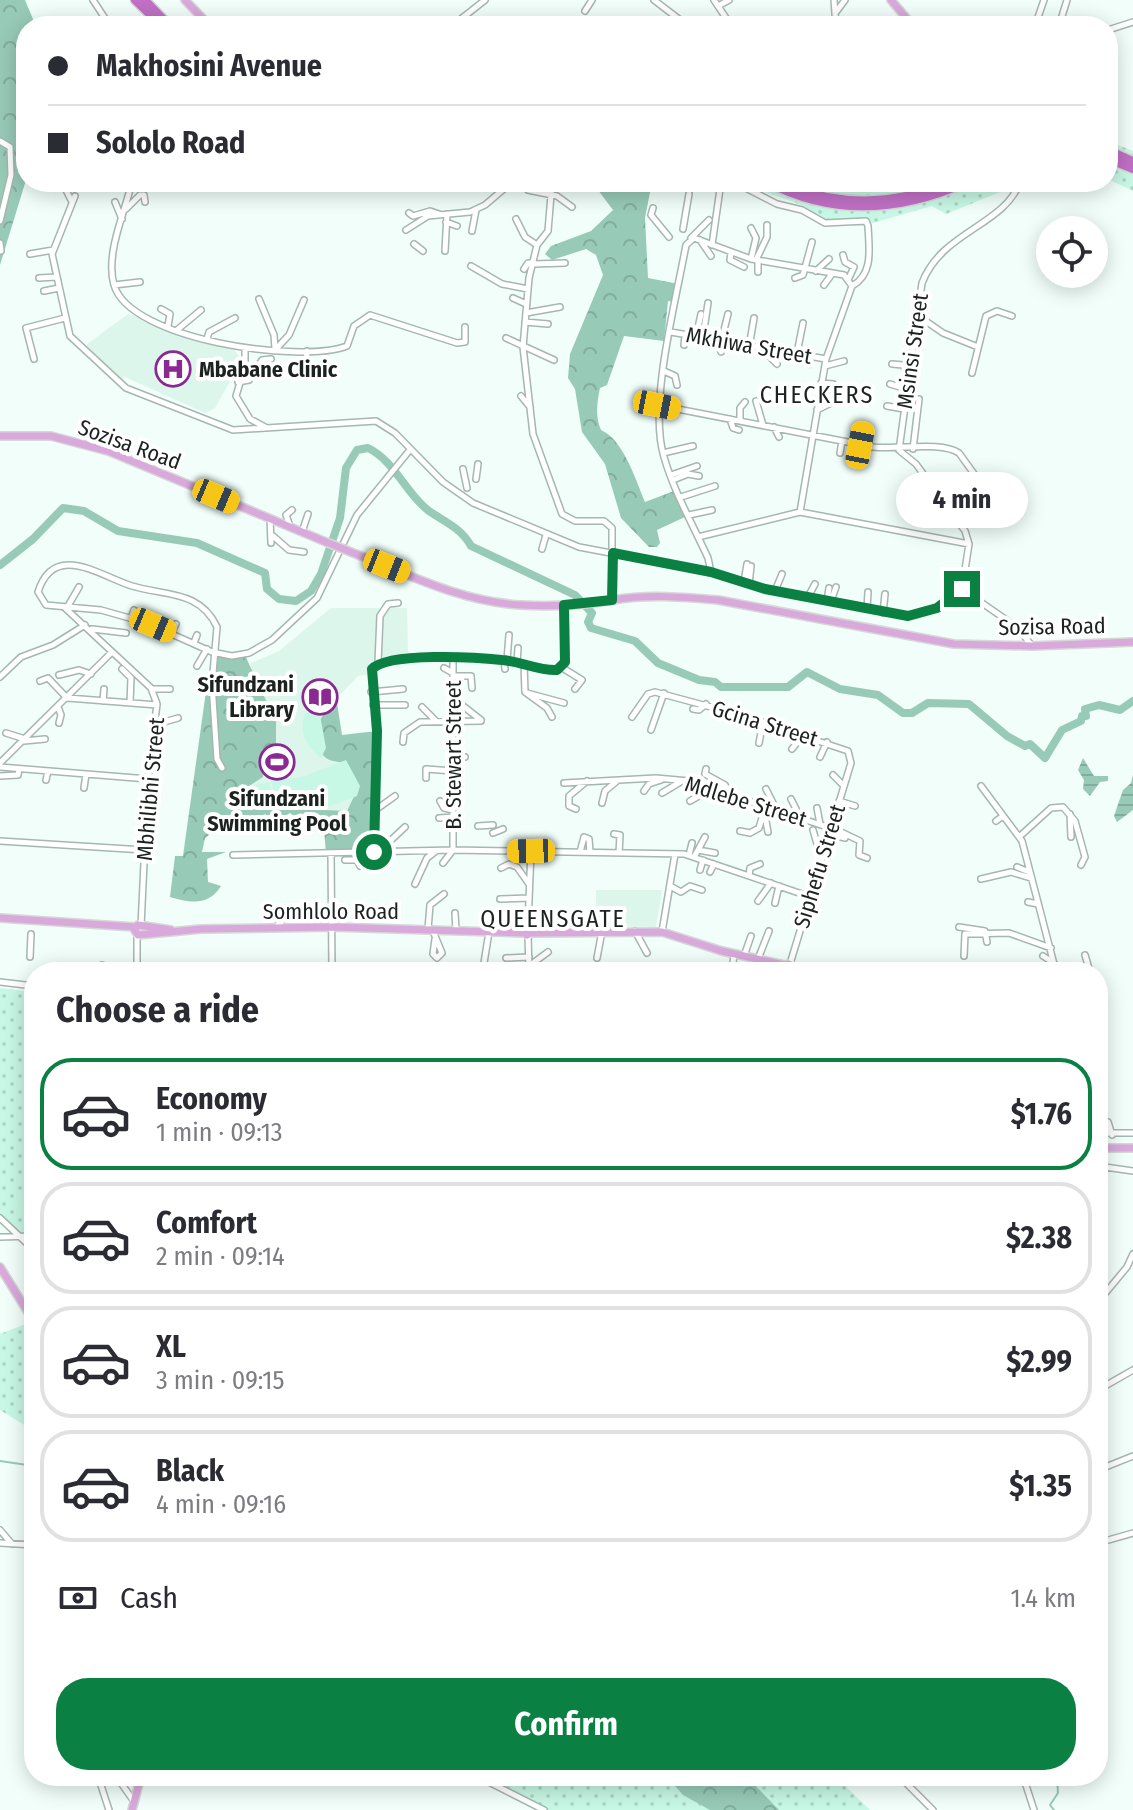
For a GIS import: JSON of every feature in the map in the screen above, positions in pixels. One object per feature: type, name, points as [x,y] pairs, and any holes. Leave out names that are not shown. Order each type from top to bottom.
[{"type":"highway","points":[[135,0],[152,16]]},
{"type":"highway","points":[[145,0],[160,16]]},
{"type":"highway","points":[[791,192],[813,201],[859,208],[907,204],[940,192]]},
{"type":"highway","points":[[807,192],[821,197],[865,201],[921,192]]},
{"type":"main road","points":[[185,0],[200,16]]},
{"type":"main road","points":[[891,0],[905,16]]},
{"type":"main road","name":"Sozisa Road","points":[[0,436],[27,434],[79,442],[447,590],[486,600],[568,605],[612,600],[718,600],[954,644],[1032,646],[1133,642]]},
{"type":"main road","name":"Somhlolo Road","points":[[0,918],[171,930],[333,927],[489,931],[635,930],[662,932],[764,962]]},
{"type":"main road","points":[[1108,1148],[1131,1148]]},
{"type":"main road","points":[[0,1267],[24,1306]]},
{"type":"main road","points":[[132,1810],[138,1786]]},
{"type":"street","points":[[465,16],[485,0]]},
{"type":"street","points":[[585,11],[592,0]]},
{"type":"street","points":[[654,0],[675,16]]},
{"type":"street","points":[[717,2],[729,0]]},
{"type":"street","points":[[834,0],[836,16]]},
{"type":"street","points":[[836,12],[845,0]]},
{"type":"street","points":[[0,141],[10,147],[11,175],[0,221]]},
{"type":"street","points":[[67,192],[72,203]]},
{"type":"street","points":[[130,192],[112,263],[114,285],[132,311],[177,330],[245,349],[307,351],[347,346],[354,326],[370,315],[457,343],[465,342],[465,327]]},
{"type":"street","points":[[406,230],[428,216],[459,215],[476,209],[499,192]]},
{"type":"street","points":[[537,192],[561,197],[572,207]]},
{"type":"street","points":[[551,192],[548,231],[537,245],[528,289],[523,345],[530,407],[540,459],[562,514],[575,521],[608,523],[615,536],[612,600]]},
{"type":"street","points":[[712,245],[720,192]]},
{"type":"street","points":[[690,239],[755,260],[833,274],[850,283],[861,281],[868,266],[866,221],[825,223],[757,192]]},
{"type":"street","name":"Msinsi Street","points":[[899,450],[917,315],[930,262],[1007,203],[1014,192]]},
{"type":"street","points":[[683,229],[689,194]]},
{"type":"street","points":[[125,210],[140,195],[144,195],[145,202]]},
{"type":"street","points":[[75,196],[53,250],[65,318],[70,336],[83,352],[126,388],[215,425],[243,430],[376,421],[395,433],[409,451],[473,503],[579,547],[702,570],[775,591],[883,613],[908,616],[937,608],[962,589],[969,544],[965,531],[929,481],[916,464],[899,450]]},
{"type":"street","points":[[115,202],[123,220]]},
{"type":"street","points":[[653,208],[651,215],[669,237]]},
{"type":"street","points":[[472,231],[476,209]]},
{"type":"street","points":[[409,213],[413,216],[430,211],[439,215]]},
{"type":"street","points":[[445,251],[447,214]]},
{"type":"street","points":[[516,219],[525,237],[537,245]]},
{"type":"street","points":[[709,220],[690,239],[657,405],[663,453],[708,558],[711,572]]},
{"type":"street","points":[[446,222],[457,226]]},
{"type":"street","points":[[755,260],[767,237],[767,225]]},
{"type":"street","points":[[751,228],[756,236],[752,244],[758,272]]},
{"type":"street","points":[[700,240],[711,256]]},
{"type":"street","points":[[795,278],[803,275],[812,242]]},
{"type":"street","points":[[0,243],[1,251]]},
{"type":"street","points":[[414,244],[423,251]]},
{"type":"street","points":[[30,254],[53,250]]},
{"type":"street","points":[[731,253],[730,260],[744,267]]},
{"type":"street","points":[[800,512],[821,383],[854,267],[845,262],[843,255]]},
{"type":"street","points":[[772,263],[775,256]]},
{"type":"street","points":[[816,271],[829,259]]},
{"type":"street","points":[[524,269],[528,263],[565,263]]},
{"type":"street","points":[[471,266],[502,284],[528,289]]},
{"type":"street","points":[[824,285],[833,274]]},
{"type":"street","points":[[39,278],[56,277]]},
{"type":"street","points":[[114,285],[140,282]]},
{"type":"street","points":[[44,291],[59,288]]},
{"type":"street","points":[[513,298],[527,305]]},
{"type":"street","points":[[259,299],[274,335],[275,350]]},
{"type":"street","points":[[275,350],[289,335],[304,300]]},
{"type":"street","points":[[700,340],[708,303]]},
{"type":"street","points":[[526,313],[560,307]]},
{"type":"street","points":[[161,309],[170,314],[168,326]]},
{"type":"street","points":[[177,330],[201,310]]},
{"type":"street","points":[[972,373],[986,316],[991,311],[1012,316]]},
{"type":"street","points":[[700,340],[701,314]]},
{"type":"street","points":[[721,352],[719,342],[728,314]]},
{"type":"street","points":[[917,315],[943,333],[978,347]]},
{"type":"street","points":[[34,359],[26,328],[65,318]]},
{"type":"street","points":[[207,339],[209,332],[235,318]]},
{"type":"street","points":[[752,350],[754,318]]},
{"type":"street","points":[[525,322],[548,324]]},
{"type":"street","points":[[797,353],[803,323]]},
{"type":"street","name":"Mkhiwa Street","points":[[671,332],[752,350],[797,353],[826,362]]},
{"type":"street","points":[[684,345],[685,335]]},
{"type":"street","points":[[506,338],[554,360]]},
{"type":"street","points":[[245,349],[245,366],[236,396],[250,419],[269,429]]},
{"type":"street","points":[[305,376],[307,351]]},
{"type":"street","points":[[773,351],[771,358],[777,364]]},
{"type":"street","points":[[809,364],[812,356]]},
{"type":"street","points":[[238,382],[249,380],[262,360],[271,359]]},
{"type":"street","points":[[826,362],[844,361]]},
{"type":"street","points":[[892,364],[903,365],[909,376]]},
{"type":"street","points":[[664,371],[675,376],[677,385]]},
{"type":"street","points":[[821,383],[833,384]]},
{"type":"street","points":[[890,384],[907,389]]},
{"type":"street","points":[[521,396],[530,407]]},
{"type":"street","points":[[913,449],[919,399]]},
{"type":"street","points":[[756,401],[763,425]]},
{"type":"street","points":[[740,421],[740,408],[745,402]]},
{"type":"street","points":[[816,411],[831,403]]},
{"type":"street","points":[[657,405],[857,444],[899,450],[938,446],[959,453],[998,507]]},
{"type":"street","points":[[887,406],[904,409]]},
{"type":"street","points":[[243,430],[250,419]]},
{"type":"street","points":[[730,419],[733,428],[739,430]]},
{"type":"street","points":[[774,427],[779,437]]},
{"type":"street","points":[[857,444],[860,428]]},
{"type":"street","points":[[837,441],[840,453]]},
{"type":"street","points":[[663,453],[693,446]]},
{"type":"street","points":[[66,606],[85,607],[131,618],[232,656],[249,653],[272,640],[317,598],[357,515],[409,451]]},
{"type":"street","points":[[476,479],[478,464]]},
{"type":"street","points":[[672,478],[697,466]]},
{"type":"street","points":[[463,469],[467,488]]},
{"type":"street","points":[[672,478],[688,474],[699,476]]},
{"type":"street","points":[[681,497],[715,486]]},
{"type":"street","points":[[696,491],[705,496]]},
{"type":"street","points":[[290,527],[286,515],[292,510]]},
{"type":"street","points":[[689,515],[712,510]]},
{"type":"street","points":[[698,537],[800,512],[969,544]]},
{"type":"street","points":[[302,532],[308,514]]},
{"type":"street","points":[[270,518],[268,527],[272,540],[289,550],[304,552]]},
{"type":"street","points":[[542,549],[546,535]]},
{"type":"street","points":[[702,570],[708,558]]},
{"type":"street","name":"Mbhilibhi Street","points":[[137,962],[148,779],[157,705],[152,689],[78,617],[66,606],[43,604],[38,592],[47,573],[66,565],[89,567],[140,588],[187,597],[212,616],[217,627],[210,650]]},
{"type":"street","points":[[746,583],[749,565]]},
{"type":"street","points":[[775,591],[782,574]]},
{"type":"street","points":[[808,597],[815,584]]},
{"type":"street","points":[[66,606],[79,587]]},
{"type":"street","points":[[829,601],[833,587]]},
{"type":"street","points":[[962,589],[1018,628],[1032,646]]},
{"type":"street","points":[[867,609],[868,592]]},
{"type":"street","points":[[883,613],[885,594]]},
{"type":"street","points":[[374,852],[377,731],[370,674],[378,663],[380,616],[388,604],[398,603]]},
{"type":"street","points":[[561,667],[567,643],[568,605]]},
{"type":"street","points":[[78,617],[85,607]]},
{"type":"street","points":[[131,618],[134,610]]},
{"type":"street","points":[[153,625],[154,617]]},
{"type":"street","points":[[171,633],[176,624]]},
{"type":"street","points":[[0,677],[21,657],[88,627],[126,633]]},
{"type":"street","points":[[194,643],[197,635]]},
{"type":"street","points":[[505,669],[509,635]]},
{"type":"street","points":[[518,648],[523,687],[526,693],[547,708],[552,717]]},
{"type":"street","points":[[197,666],[210,650]]},
{"type":"street","points":[[210,650],[217,759],[222,768]]},
{"type":"street","points":[[0,765],[67,698],[88,683],[91,674],[112,652]]},
{"type":"street","points":[[378,663],[431,659],[505,660],[551,671],[561,667]]},
{"type":"street","name":"B. Stewart Street","points":[[453,659],[453,771],[456,788],[453,850]]},
{"type":"street","points":[[561,667],[582,680],[575,689]]},
{"type":"street","points":[[444,668],[453,674],[471,676],[472,688]]},
{"type":"street","points":[[122,669],[131,678],[130,703]]},
{"type":"street","points":[[59,675],[79,670],[91,674]]},
{"type":"street","points":[[40,681],[48,678],[67,698],[98,703],[157,705]]},
{"type":"street","points":[[98,703],[104,689]]},
{"type":"street","points":[[152,689],[170,689]]},
{"type":"street","points":[[371,692],[403,689]]},
{"type":"street","points":[[526,693],[564,703]]},
{"type":"street","points":[[632,717],[648,694],[664,693],[651,730]]},
{"type":"street","name":"Gcina Street","points":[[664,693],[827,742],[848,751],[849,768]]},
{"type":"street","points":[[403,742],[404,733],[417,724],[481,721],[453,699]]},
{"type":"street","points":[[693,709],[704,708],[706,704]]},
{"type":"street","points":[[373,705],[405,705]]},
{"type":"street","points":[[58,707],[59,723]]},
{"type":"street","points":[[422,707],[435,721]]},
{"type":"street","points":[[153,726],[178,718]]},
{"type":"street","points":[[759,743],[763,722]]},
{"type":"street","points":[[6,733],[24,740],[45,739]]},
{"type":"street","points":[[792,749],[803,735]]},
{"type":"street","points":[[820,757],[827,742]]},
{"type":"street","points":[[453,757],[465,757]]},
{"type":"street","points":[[0,765],[116,779],[148,779]]},
{"type":"street","name":"Siphefu Street","points":[[790,962],[849,768]]},
{"type":"street","points":[[0,776],[18,775],[19,769]]},
{"type":"street","points":[[426,778],[426,769],[453,771]]},
{"type":"street","points":[[706,769],[705,774],[725,785],[731,796]]},
{"type":"street","points":[[46,780],[48,771]]},
{"type":"street","points":[[84,788],[86,774]]},
{"type":"street","points":[[833,775],[844,786]]},
{"type":"street","points":[[602,803],[605,791],[622,779]]},
{"type":"street","name":"Mdlebe Street","points":[[564,783],[622,779],[682,781],[799,815],[829,832]]},
{"type":"street","points":[[644,791],[649,784],[666,779]]},
{"type":"street","points":[[576,809],[569,806],[569,796],[592,780]]},
{"type":"street","points":[[662,793],[682,781]]},
{"type":"street","points":[[981,786],[1020,837],[1038,893],[1038,904],[1050,935],[1055,962]]},
{"type":"street","points":[[690,801],[712,789]]},
{"type":"street","points":[[766,789],[775,807],[765,816],[768,832]]},
{"type":"street","points":[[374,811],[395,796]]},
{"type":"street","points":[[791,799],[799,815]]},
{"type":"street","points":[[440,801],[444,808],[453,810]]},
{"type":"street","points":[[839,801],[855,806]]},
{"type":"street","points":[[740,831],[750,833],[759,828],[766,804]]},
{"type":"street","points":[[1009,836],[1020,837],[1051,808],[1063,807],[1070,813],[1085,857],[1081,865]]},
{"type":"street","points":[[817,808],[820,825]]},
{"type":"street","points":[[1070,813],[1071,837]]},
{"type":"street","points":[[996,821],[1003,816]]},
{"type":"street","points":[[439,818],[453,817]]},
{"type":"street","points":[[478,826],[493,825]]},
{"type":"street","points":[[386,852],[390,841],[405,827]]},
{"type":"street","points":[[493,833],[503,829]]},
{"type":"street","points":[[813,830],[819,851],[823,853]]},
{"type":"street","points":[[829,832],[845,838]]},
{"type":"street","points":[[829,832],[860,841],[859,855],[865,861]]},
{"type":"street","points":[[614,834],[620,835],[619,853]]},
{"type":"street","points":[[580,852],[584,837],[589,839],[590,852]]},
{"type":"street","points":[[692,856],[705,837]]},
{"type":"street","points":[[0,841],[144,850]]},
{"type":"street","points":[[692,843],[692,856]]},
{"type":"street","points":[[415,884],[427,858],[437,850]]},
{"type":"street","points":[[233,855],[437,850],[675,854],[692,856],[808,896]]},
{"type":"street","points":[[443,863],[453,850]]},
{"type":"street","points":[[698,850],[715,853]]},
{"type":"street","points":[[529,962],[531,851]]},
{"type":"street","points":[[331,853],[332,962]]},
{"type":"street","points":[[662,932],[675,854]]},
{"type":"street","points":[[345,860],[357,860],[360,866]]},
{"type":"street","points":[[700,870],[703,860]]},
{"type":"street","points":[[501,868],[509,864],[517,867],[529,884]]},
{"type":"street","points":[[710,872],[714,864]]},
{"type":"street","points":[[749,876],[750,868],[760,864]]},
{"type":"street","points":[[1017,867],[1032,874]]},
{"type":"street","points":[[981,879],[1011,872],[1032,874]]},
{"type":"street","points":[[758,901],[771,883]]},
{"type":"street","points":[[670,886],[681,892],[690,886],[702,890]]},
{"type":"street","points":[[775,903],[779,886]]},
{"type":"street","points":[[435,939],[430,930],[430,905],[444,894]]},
{"type":"street","points":[[500,899],[529,898]]},
{"type":"street","points":[[1028,902],[1038,904]]},
{"type":"street","points":[[455,913],[456,930]]},
{"type":"street","points":[[275,928],[288,915]]},
{"type":"street","points":[[959,927],[987,934],[1028,937],[1052,948]]},
{"type":"street","points":[[597,958],[602,930]]},
{"type":"street","points":[[635,930],[634,935],[647,953]]},
{"type":"street","points":[[484,962],[489,931]]},
{"type":"street","points":[[757,960],[769,931]]},
{"type":"street","points":[[30,957],[31,934]]},
{"type":"street","points":[[958,938],[965,934],[987,934]]},
{"type":"street","points":[[964,956],[965,934]]},
{"type":"street","points":[[987,934],[987,942]]},
{"type":"street","points":[[734,962],[751,936]]},
{"type":"street","points":[[537,962],[548,952]]},
{"type":"street","points":[[1085,955],[1087,962]]},
{"type":"street","points":[[1043,956],[1053,962]]},
{"type":"street","points":[[506,958],[529,957]]},
{"type":"street","points":[[0,982],[24,985]]},
{"type":"street","points":[[1108,1122],[1112,1135]]},
{"type":"street","points":[[1108,1134],[1133,1133]]},
{"type":"street","points":[[1108,1168],[1133,1171]]},
{"type":"street","points":[[0,1218],[24,1241]]},
{"type":"street","points":[[0,1237],[24,1237]]},
{"type":"street","points":[[1108,1290],[1127,1267],[1133,1254]]},
{"type":"street","points":[[1108,1384],[1133,1370]]},
{"type":"street","points":[[1108,1466],[1133,1456]]},
{"type":"street","points":[[0,1530],[12,1544]]},
{"type":"street","points":[[1108,1540],[1133,1533]]},
{"type":"street","points":[[0,1543],[24,1545]]},
{"type":"street","points":[[101,1786],[109,1810]]},
{"type":"street","points":[[123,1786],[133,1800]]},
{"type":"street","points":[[497,1786],[544,1810]]},
{"type":"street","points":[[909,1786],[933,1810]]},
{"type":"street","points":[[1026,1786],[1034,1810]]},
{"type":"shaded area","points":[[1118,145],[1133,151],[1133,191],[1118,184]]},
{"type":"shaded area","points":[[766,192],[1000,192],[946,214],[932,206],[862,226],[825,223],[804,206]]},
{"type":"shaded area","name":"Mbabane Clinic","points":[[128,314],[234,350],[242,360],[215,408],[205,413],[125,377],[122,380],[86,345]]},
{"type":"shaded area","points":[[331,608],[407,608],[408,653],[376,659],[367,670],[370,674],[358,676],[335,700],[342,735],[367,732],[371,810],[245,815],[242,790],[251,663],[279,651]]},
{"type":"shaded area","points":[[306,712],[320,715],[326,748],[321,758],[304,738],[302,726]]},
{"type":"shaded area","points":[[346,760],[360,786],[357,796],[325,808],[276,801],[271,781],[302,777]]},
{"type":"shaded area","points":[[269,782],[274,802],[252,808],[247,787]]},
{"type":"shaded area","points":[[596,890],[662,890],[656,927],[596,926]]},
{"type":"shaded area","points":[[0,988],[24,991],[24,1236],[18,1236],[0,1218]]},
{"type":"shaded area","points":[[24,1188],[24,1213],[22,1214],[13,1194]]},
{"type":"shaded area","points":[[24,1325],[24,1425],[0,1410],[0,1334]]},
{"type":"shaded area","points":[[497,1786],[845,1786],[870,1810],[544,1810]]},
{"type":"green space","points":[[0,0],[25,0],[32,16],[16,16],[16,192],[22,192],[0,265]]},
{"type":"green space","points":[[600,192],[650,192],[645,218],[648,278],[679,284],[675,302],[668,301],[664,341],[624,336],[607,385],[600,388],[597,404],[601,430],[623,452],[645,502],[674,491],[685,517],[657,530],[660,543],[657,547],[649,547],[621,518],[605,464],[582,432],[575,389],[568,378],[570,354],[603,275],[596,255],[586,249],[552,260],[545,254],[551,246],[591,231],[613,210]]},
{"type":"green space","points":[[212,652],[232,656],[244,653],[276,722],[276,752],[263,758],[263,777],[243,790],[255,807],[347,811],[359,786],[345,762],[330,760],[322,753],[316,726],[327,709],[337,703],[342,735],[377,731],[374,852],[326,853],[323,818],[295,817],[290,813],[275,822],[265,814],[245,827],[234,816],[205,838],[202,852],[226,852],[207,859],[208,882],[221,886],[205,900],[185,901],[170,897],[175,856],[183,856],[207,684],[212,683]]},
{"type":"green space","points":[[675,1786],[756,1786],[779,1810],[710,1810],[683,1795]]},
{"type":"water","points":[[1083,758],[1094,776],[1108,776],[1108,781],[1100,782],[1090,796],[1083,789],[1084,780],[1078,770]]},
{"type":"water","points":[[1133,775],[1133,810],[1117,822],[1114,816],[1123,790],[1131,783]]},
{"type":"waterway","points":[[0,565],[33,539],[63,508],[84,511],[118,531],[197,543],[265,573],[267,589],[279,599],[296,601],[311,591],[321,574],[340,518],[346,468],[357,450],[368,448],[386,461],[421,504],[458,530],[471,546],[575,595],[592,613],[588,622],[591,628],[635,641],[658,663],[699,680],[715,682],[721,687],[788,687],[807,672],[840,689],[878,695],[903,713],[912,713],[928,703],[969,704],[1007,736],[1025,746],[1030,744],[1045,758],[1062,730],[1086,716],[1085,709],[1099,705],[1120,710],[1133,701]]},
{"type":"waterway","points":[[0,1461],[24,1465]]},
{"type":"waterway","points":[[1054,1810],[1050,1805],[1058,1793],[1058,1786]]},
{"type":"place","name":"Mbabane Clinic","points":[[173,369]]},
{"type":"place","name":"Sifundzani Library","points":[[320,697]]},
{"type":"place","name":"Sifundzani Swimming Pool","points":[[277,762]]},
{"type":"district","name":"CHECKERS","points":[[817,395]]},
{"type":"district","name":"QUEENSGATE","points":[[553,919]]},
{"type":"route","points":[[374,852],[377,731],[372,669],[389,660],[431,659],[503,660],[557,670],[565,662],[564,605],[598,604],[612,600],[613,553],[711,572],[765,589],[908,616],[937,608],[962,589]]}]
